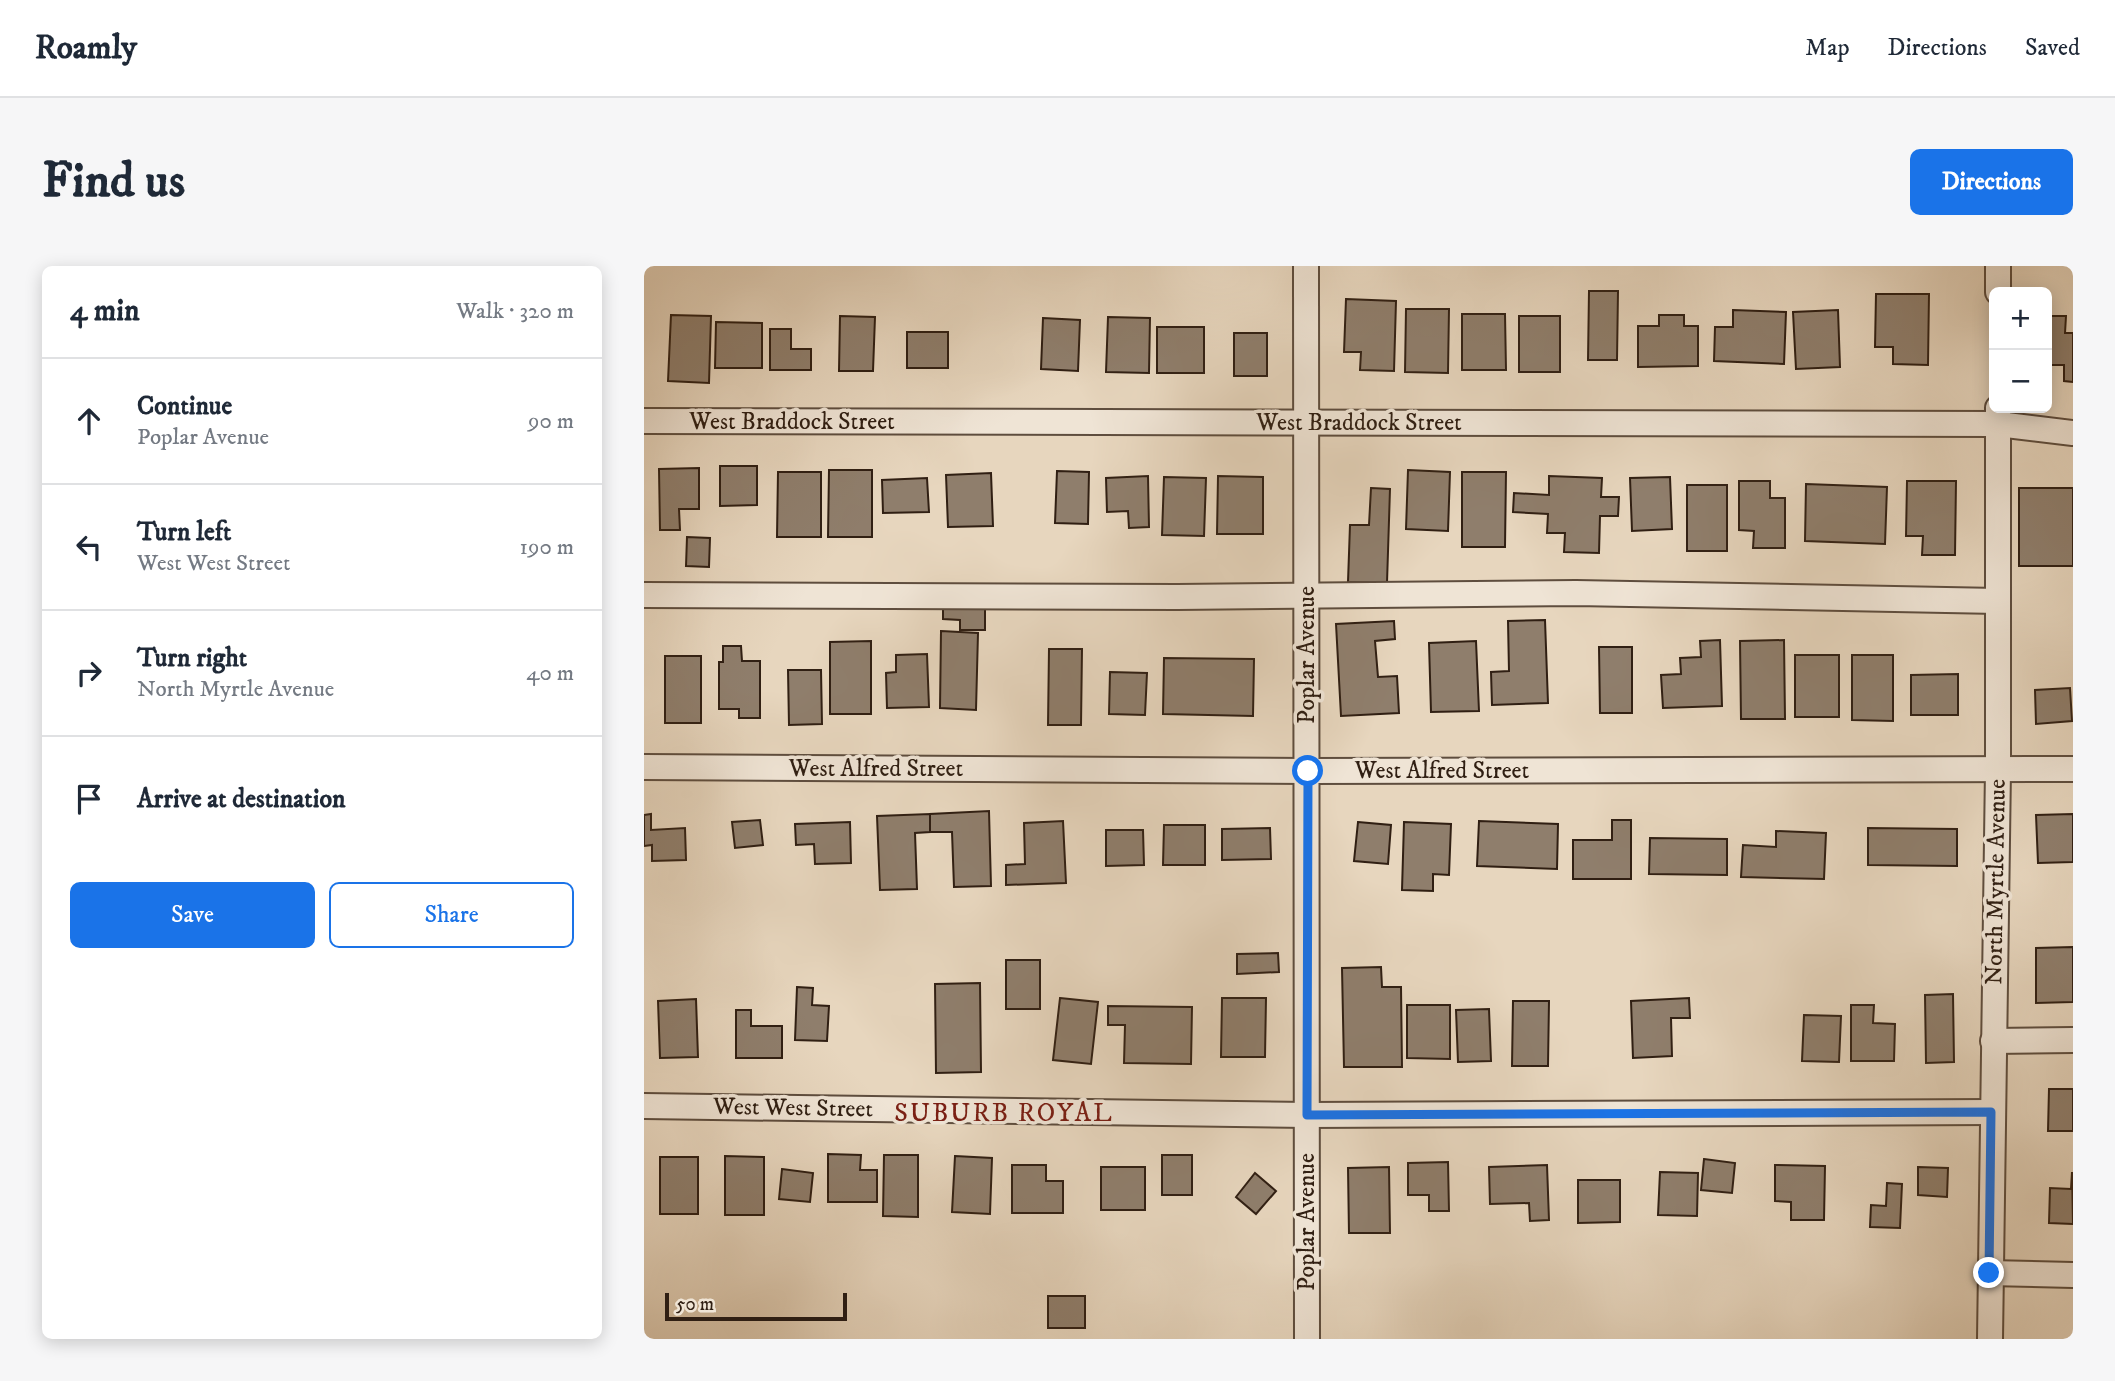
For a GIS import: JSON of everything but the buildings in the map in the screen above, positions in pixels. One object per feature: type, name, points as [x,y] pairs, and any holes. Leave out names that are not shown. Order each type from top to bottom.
[{"type":"street","name":"Poplar Avenue","points":[[1306,266],[1307,1339]]},
{"type":"street","points":[[1998,266],[1998,287]]},
{"type":"street","name":"West Braddock Street","points":[[644,421],[1307,424],[1998,416],[2073,433]]},
{"type":"street","name":"North Myrtle Avenue","points":[[1990,1339],[1991,1112],[1998,769],[1998,416]]},
{"type":"street","points":[[644,595],[1177,597],[1576,593],[1998,601]]},
{"type":"street","name":"West Alfred Street","points":[[644,767],[1308,771],[2073,769]]},
{"type":"street","points":[[1993,1041],[2073,1040]]},
{"type":"street","name":"West West Street","points":[[644,1106],[1307,1115],[1991,1112]]},
{"type":"street","points":[[1989,1273],[2073,1275]]},
{"type":"district","name":"SUBURB ROYAL","points":[[1004,1113]]},
{"type":"route","points":[[1308,771],[1307,1115],[1991,1112],[1989,1273]]}]
